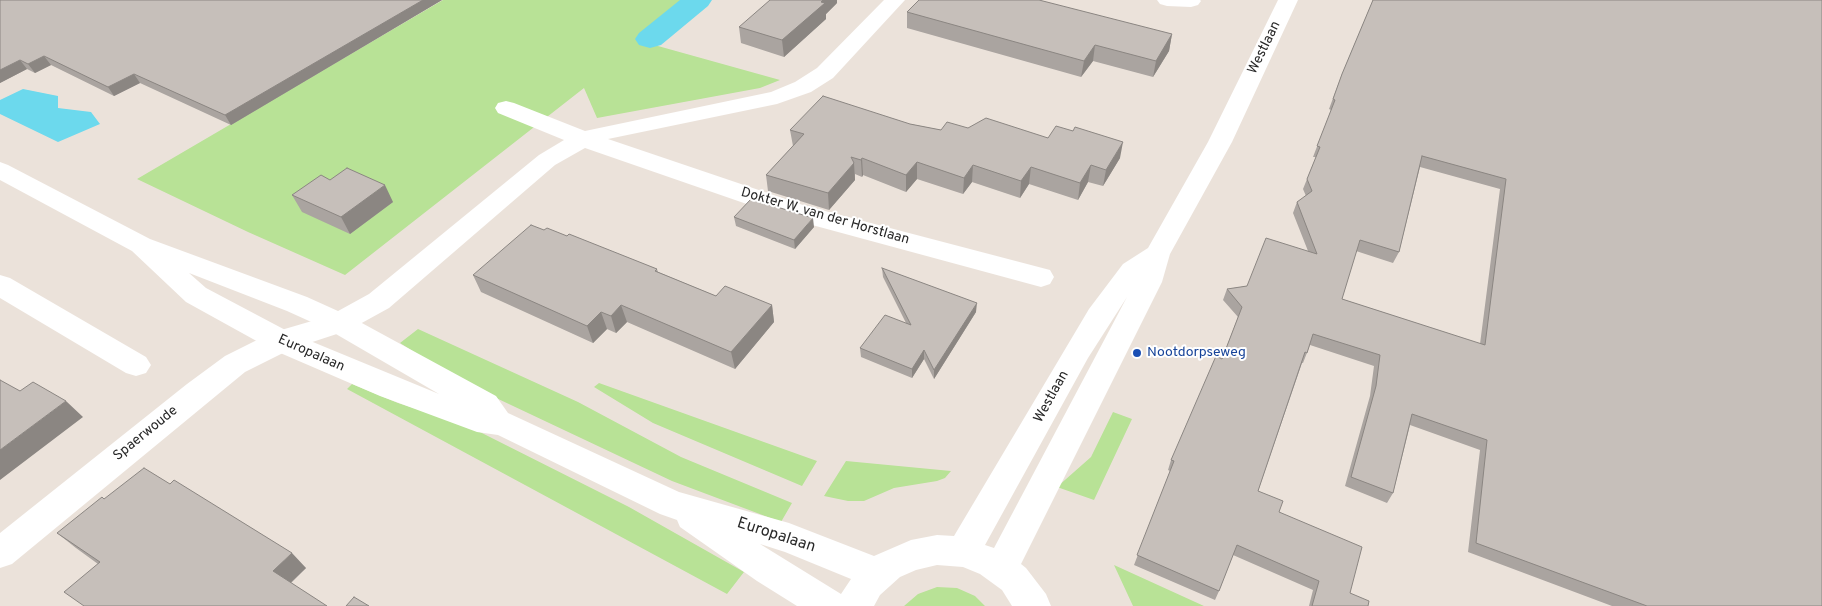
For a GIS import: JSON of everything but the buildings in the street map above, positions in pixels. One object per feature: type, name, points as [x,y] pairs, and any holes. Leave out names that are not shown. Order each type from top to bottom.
[{"type":"main road","points":[[292,338],[338,323],[379,301],[548,160],[566,148],[583,140],[612,131],[777,97],[803,87],[825,74],[895,0]]},
{"type":"main road","points":[[1168,0],[1191,1]]},
{"type":"main road","name":"Westlaan","points":[[1001,569],[1149,282],[1157,254],[1220,142],[1288,0]]},
{"type":"main road","name":"Dokter W. van der Horstlaan","points":[[506,108],[583,140],[799,213],[1041,277]]},
{"type":"main road","name":"Europalaan","points":[[0,170],[141,245],[297,304],[338,323],[485,405],[502,423]]},
{"type":"main road","name":"Europalaan","points":[[141,245],[196,295],[292,338],[391,388],[477,420],[502,423],[672,504],[769,570],[829,606]]},
{"type":"main road","name":"Westlaan","points":[[963,552],[1099,316],[1132,271],[1157,254]]},
{"type":"main road","points":[[0,285],[136,365]]},
{"type":"main road","name":"Spaerwoude","points":[[0,553],[235,364],[292,338]]},
{"type":"main road","name":"Europalaan","points":[[672,504],[789,538],[878,574]]},
{"type":"main road","points":[[854,606],[864,589],[878,574],[894,563],[911,555],[937,550],[963,552],[983,559],[1001,569],[1014,580],[1032,606]]},
{"type":"green space","points":[[443,0],[690,0],[640,41],[780,80],[760,88],[597,118],[584,88],[345,275],[248,232],[137,179]]},
{"type":"green space","points":[[418,329],[578,402],[681,457],[792,503],[781,522],[672,481],[458,380],[400,343]]},
{"type":"green space","points":[[599,383],[817,461],[802,486],[653,423],[594,387]]},
{"type":"green space","points":[[352,384],[398,403],[464,424],[629,507],[744,572],[727,594],[347,389]]},
{"type":"green space","points":[[1113,412],[1132,419],[1094,500],[1057,487],[1091,457]]},
{"type":"green space","points":[[846,461],[951,471],[945,478],[937,481],[894,488],[864,501],[848,501],[824,496]]},
{"type":"green space","points":[[1114,565],[1204,606],[1133,606]]},
{"type":"green space","points":[[937,587],[957,588],[975,596],[985,606],[904,606],[918,594]]},
{"type":"water","points":[[23,89],[58,96],[58,108],[91,112],[100,124],[58,142],[0,114],[0,100]]},
{"type":"waterway","points":[[650,39],[698,0]]},
{"type":"place","name":"Nootdorpseweg","points":[[1137,353]]}]
